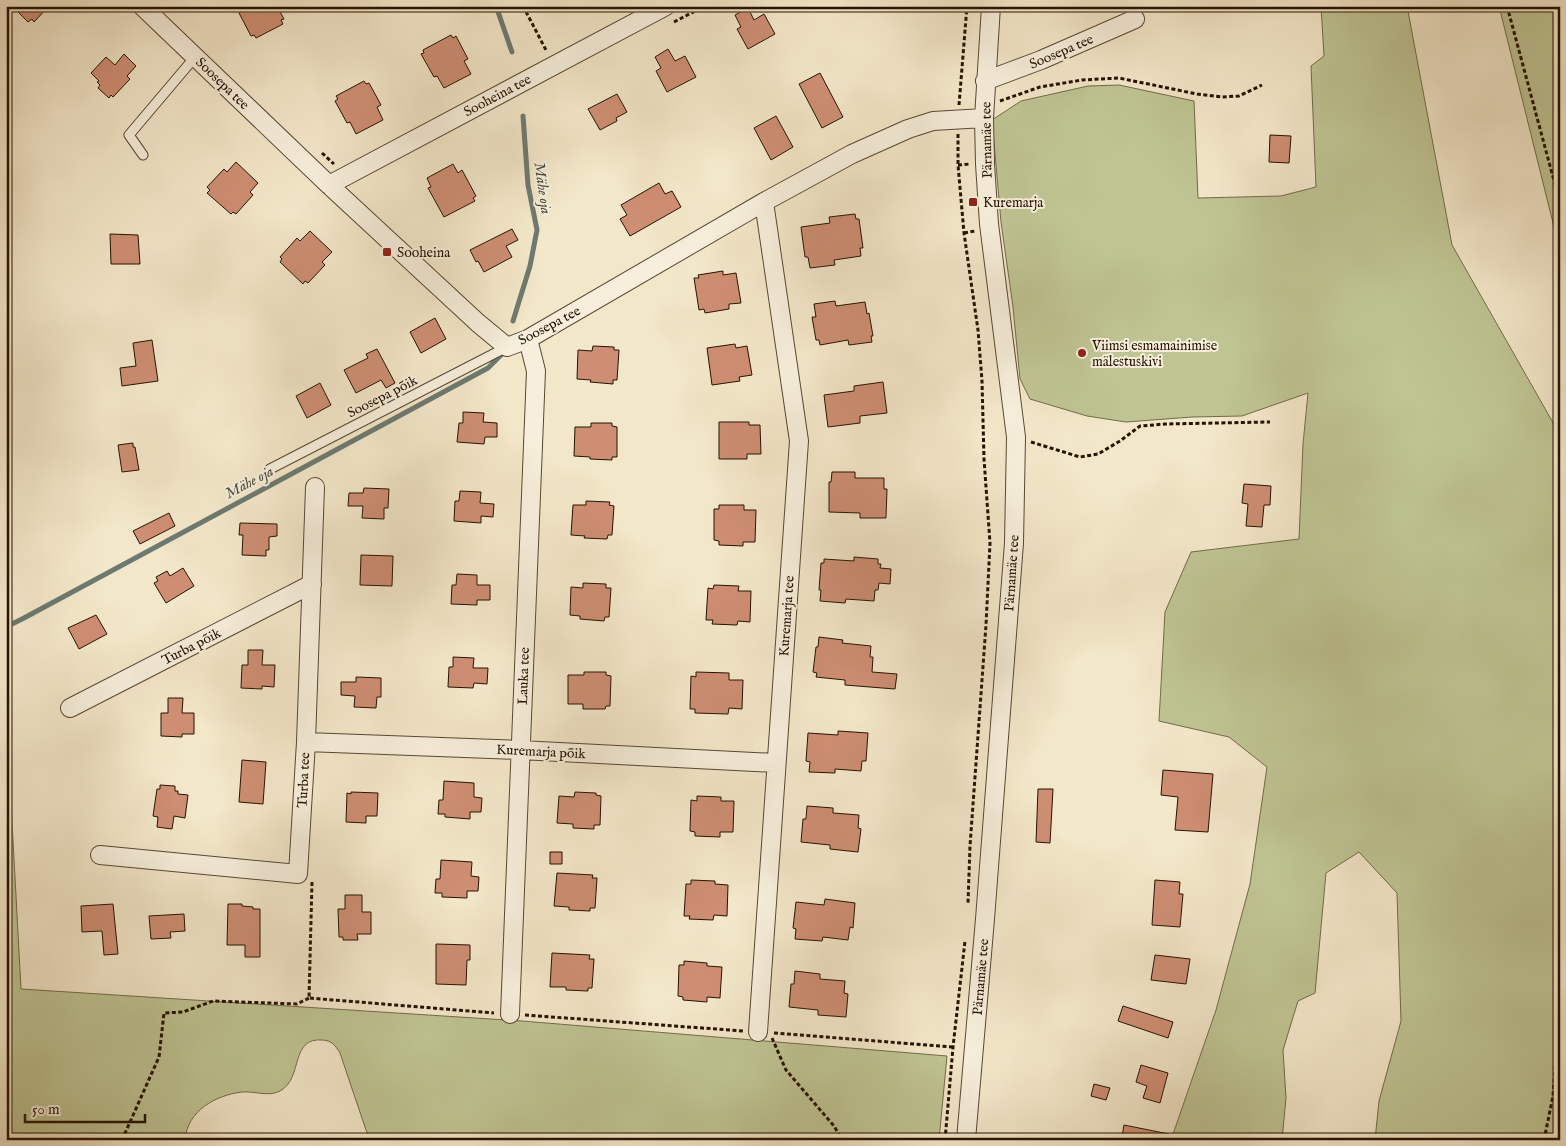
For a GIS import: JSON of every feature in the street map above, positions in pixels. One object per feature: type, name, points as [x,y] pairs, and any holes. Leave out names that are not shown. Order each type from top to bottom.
[{"type":"street","name":"Sooheina tee","points":[[329,185],[666,6]]},
{"type":"street","name":"Pärnamäe tee","points":[[966,1140],[985,919],[1017,487],[1016,437],[989,224],[984,110],[991,6]]},
{"type":"street","name":"Soosepa tee","points":[[148,8],[195,57],[329,185],[478,323],[507,347],[528,339],[764,202],[852,154],[908,129],[933,121],[958,120],[984,110]]},
{"type":"street","name":"Soosepa tee","points":[[986,81],[1041,60],[1135,19]]},
{"type":"street","name":"Kuremarja tee","points":[[764,202],[799,441],[776,762],[764,1032]]},
{"type":"street","name":"Lauka tee","points":[[510,1014],[536,371],[528,339]]},
{"type":"street","name":"Turba tee","points":[[100,854],[298,874],[306,742],[315,487]]},
{"type":"street","name":"Turba põik","points":[[70,708],[312,584]]},
{"type":"street","name":"Kuremarja põik","points":[[306,742],[776,762]]},
{"type":"lane","points":[[143,156],[129,135],[195,57]]},
{"type":"lane","name":"Soosepa põik","points":[[270,469],[507,347]]},
{"type":"path","points":[[523,6],[554,65]]},
{"type":"path","points":[[967,6],[958,120],[958,165],[964,233],[978,330],[990,543],[970,846],[968,908]]},
{"type":"path","points":[[1506,6],[1560,202]]},
{"type":"path","points":[[984,110],[1040,87],[1082,80],[1120,78],[1197,94],[1222,97],[1238,96],[1262,85]]},
{"type":"path","points":[[958,165],[970,164]]},
{"type":"path","points":[[1016,437],[1080,457],[1098,454],[1140,426],[1270,422]]},
{"type":"path","points":[[309,998],[312,878]]},
{"type":"path","points":[[945,1140],[965,936]]},
{"type":"path","points":[[122,1140],[159,1057],[164,1013],[183,1012],[213,1001],[297,1004],[309,998],[953,1047]]},
{"type":"path","points":[[1544,1140],[1553,1096],[1560,998]]},
{"type":"path","points":[[764,1032],[786,1070],[834,1126],[842,1140]]},
{"type":"green space","points":[[1321,6],[1407,6],[1452,245],[1560,435],[1560,1140],[1375,1140],[1379,1101],[1401,1021],[1397,893],[1359,852],[1326,873],[1315,993],[1298,1001],[1283,1050],[1286,1098],[1282,1140],[1171,1140],[1216,1010],[1250,884],[1267,767],[1229,737],[1159,721],[1165,612],[1191,552],[1299,539],[1303,444],[1308,393],[1242,416],[1192,417],[1126,422],[1087,416],[1030,399],[1020,379],[1013,307],[1001,222],[992,120],[1021,101],[1088,86],[1119,85],[1194,101],[1198,198],[1281,196],[1316,187],[1311,66],[1324,56]]},
{"type":"green space","points":[[1499,6],[1560,6],[1560,251]]},
{"type":"green space","points":[[6,765],[10,784],[21,989],[522,1021],[947,1056],[939,1140],[371,1140],[340,1053],[333,1044],[323,1040],[312,1041],[305,1045],[292,1077],[280,1091],[267,1094],[242,1092],[213,1101],[197,1113],[191,1121],[185,1140],[6,1140]]},
{"type":"building","points":[[12,6],[49,6],[34,22],[32,19],[28,22]]},
{"type":"building","points":[[240,6],[277,6],[284,19],[281,20],[283,24],[256,38],[254,35],[251,36],[239,13],[243,11]]},
{"type":"building","points":[[748,8],[754,20],[764,14],[775,34],[748,49],[737,29],[741,27],[735,15]]},
{"type":"building","points":[[451,35],[453,38],[456,36],[468,59],[464,61],[471,74],[444,88],[437,76],[434,77],[421,54],[424,53],[423,50]]},
{"type":"building","points":[[668,49],[675,61],[685,56],[696,77],[667,92],[656,71],[661,68],[655,57]]},
{"type":"building","points":[[124,54],[136,66],[127,76],[130,79],[113,97],[111,95],[109,98],[98,88],[100,85],[97,82],[99,81],[91,73],[106,57],[115,65]]},
{"type":"building","points":[[820,73],[843,117],[822,128],[799,84]]},
{"type":"building","points":[[364,81],[366,84],[369,83],[381,105],[377,107],[383,120],[356,134],[350,122],[347,123],[335,101],[338,99],[336,96]]},
{"type":"building","points":[[617,94],[627,112],[616,118],[617,121],[600,130],[588,109]]},
{"type":"building","points":[[776,116],[793,147],[771,160],[754,128]]},
{"type":"building","points":[[1270,135],[1291,136],[1289,163],[1269,162]]},
{"type":"building","points":[[236,162],[258,183],[250,192],[253,195],[236,214],[233,212],[231,214],[207,193],[210,190],[207,187],[224,169],[227,172]]},
{"type":"building","points":[[453,164],[458,173],[462,170],[476,196],[473,198],[475,201],[444,217],[428,188],[431,187],[427,178]]},
{"type":"building","points":[[659,183],[665,194],[672,191],[681,207],[630,236],[620,219],[627,215],[621,205]]},
{"type":"building","points":[[855,214],[856,219],[859,219],[863,248],[860,248],[861,256],[834,260],[835,265],[810,268],[808,257],[805,257],[801,227],[830,223],[829,217]]},
{"type":"building","points":[[512,229],[518,240],[506,246],[512,257],[484,272],[470,250]]},
{"type":"building","points":[[310,231],[332,252],[322,262],[325,265],[308,283],[305,281],[303,284],[280,262],[282,259],[280,257],[297,238],[300,241]]},
{"type":"building","points":[[110,234],[138,235],[140,264],[111,264]]},
{"type":"building","points":[[723,271],[723,275],[736,273],[741,303],[729,304],[729,309],[705,313],[704,309],[699,310],[694,278],[699,278],[698,275]]},
{"type":"building","points":[[835,301],[836,306],[865,302],[867,314],[869,313],[873,336],[871,336],[872,342],[849,345],[848,340],[820,345],[819,340],[816,340],[812,317],[816,317],[814,304]]},
{"type":"building","points":[[435,318],[446,339],[421,353],[410,332]]},
{"type":"building","points":[[152,340],[158,381],[122,386],[120,368],[136,366],[133,343]]},
{"type":"building","points":[[735,344],[736,348],[747,346],[752,375],[739,377],[740,381],[712,385],[707,348]]},
{"type":"building","points":[[593,346],[614,347],[614,350],[619,350],[617,380],[613,380],[613,384],[577,379],[578,350],[592,351]]},
{"type":"building","points":[[377,349],[395,383],[386,388],[381,380],[356,393],[344,370],[368,358],[366,354]]},
{"type":"building","points":[[883,382],[887,413],[860,416],[860,423],[828,427],[824,395],[854,391],[854,386]]},
{"type":"building","points":[[320,383],[331,405],[307,418],[296,396]]},
{"type":"building","points":[[463,412],[484,413],[483,422],[497,423],[497,437],[485,437],[484,444],[457,442],[459,423],[463,423]]},
{"type":"building","points":[[719,422],[749,422],[749,425],[760,425],[761,454],[747,454],[747,459],[719,459]]},
{"type":"building","points":[[591,423],[612,423],[612,426],[617,427],[617,457],[612,457],[612,460],[574,456],[575,427],[591,427]]},
{"type":"building","points":[[133,443],[139,470],[122,472],[118,445]]},
{"type":"building","points":[[832,472],[855,472],[855,478],[884,478],[884,489],[887,489],[886,518],[860,518],[860,513],[829,512],[829,482],[831,482]]},
{"type":"building","points":[[1244,484],[1271,486],[1270,505],[1264,505],[1262,527],[1246,526],[1248,504],[1242,503]]},
{"type":"building","points":[[364,488],[389,489],[388,508],[384,508],[384,519],[362,518],[363,506],[348,506],[349,493],[363,493]]},
{"type":"building","points":[[460,491],[481,492],[480,503],[494,504],[493,517],[481,516],[481,523],[454,521],[455,501],[459,501]]},
{"type":"building","points":[[586,501],[610,502],[609,505],[614,506],[612,535],[608,535],[607,539],[584,538],[585,536],[571,535],[573,505],[586,505]]},
{"type":"building","points":[[719,505],[744,505],[744,510],[756,510],[755,542],[743,542],[743,546],[719,545],[719,541],[714,540],[714,509],[719,509]]},
{"type":"building","points":[[169,513],[175,526],[140,544],[133,531]]},
{"type":"building","points":[[240,523],[277,524],[277,536],[269,537],[269,550],[266,550],[266,556],[242,555],[243,535],[239,535]]},
{"type":"building","points":[[361,555],[393,556],[392,586],[360,585]]},
{"type":"building","points":[[854,557],[878,559],[878,564],[881,564],[880,568],[891,569],[890,584],[879,583],[878,590],[875,590],[874,601],[846,599],[845,603],[820,601],[821,563],[824,563],[824,559],[854,561]]},
{"type":"building","points":[[183,568],[194,586],[166,603],[154,583],[158,581],[156,577],[167,571],[170,576]]},
{"type":"building","points":[[457,574],[477,575],[477,585],[490,585],[490,600],[477,600],[477,605],[451,604],[452,585],[456,585]]},
{"type":"building","points":[[583,583],[606,584],[606,588],[611,588],[609,617],[605,617],[604,621],[580,619],[580,616],[570,615],[571,587],[583,588]]},
{"type":"building","points":[[714,585],[739,586],[738,591],[751,591],[750,622],[738,621],[737,625],[712,624],[713,620],[706,620],[708,588],[713,589]]},
{"type":"building","points":[[96,615],[107,634],[79,649],[68,628]]},
{"type":"building","points":[[819,637],[843,640],[842,643],[871,646],[870,657],[873,657],[872,672],[897,674],[895,689],[845,685],[845,680],[816,677],[817,673],[813,672]]},
{"type":"building","points":[[248,650],[263,650],[262,665],[275,665],[274,687],[262,686],[262,689],[241,688],[242,665],[248,665]]},
{"type":"building","points":[[453,657],[474,658],[473,668],[488,668],[487,684],[474,683],[473,688],[448,687],[449,667],[453,667]]},
{"type":"building","points":[[584,672],[606,672],[606,675],[611,676],[610,706],[606,706],[605,709],[583,709],[583,704],[568,704],[568,675],[584,675]]},
{"type":"building","points":[[696,672],[729,673],[729,680],[743,680],[742,709],[729,708],[728,714],[695,713],[695,709],[690,709],[691,676],[696,677]]},
{"type":"building","points":[[356,677],[381,678],[381,697],[377,697],[376,708],[354,707],[355,696],[341,695],[341,682],[356,682]]},
{"type":"building","points":[[168,698],[183,698],[182,713],[194,713],[194,734],[182,734],[182,737],[161,736],[161,713],[168,713]]},
{"type":"building","points":[[838,731],[868,733],[866,761],[862,761],[861,771],[835,769],[835,773],[809,772],[810,762],[806,761],[808,733],[838,735]]},
{"type":"building","points":[[242,760],[266,762],[263,804],[239,802]]},
{"type":"building","points":[[1163,770],[1213,774],[1208,832],[1175,830],[1178,797],[1161,795]]},
{"type":"building","points":[[444,781],[474,783],[474,797],[482,798],[481,812],[470,812],[470,819],[445,817],[445,814],[438,814],[439,800],[443,800]]},
{"type":"building","points":[[160,785],[175,786],[175,791],[178,791],[178,794],[188,795],[185,818],[174,816],[172,829],[157,827],[158,817],[153,816],[157,789],[160,789]]},
{"type":"building","points":[[1038,789],[1053,789],[1050,843],[1036,842]]},
{"type":"building","points":[[351,792],[378,793],[377,816],[366,816],[366,823],[346,822],[347,793],[351,794]]},
{"type":"building","points":[[575,792],[596,793],[596,795],[601,796],[600,825],[594,825],[594,829],[573,828],[573,824],[557,823],[559,796],[574,797]]},
{"type":"building","points":[[697,796],[721,797],[721,801],[734,801],[733,832],[720,832],[720,837],[695,836],[695,832],[690,831],[691,800],[697,801]]},
{"type":"building","points":[[807,806],[833,808],[833,813],[859,815],[858,828],[861,829],[858,852],[830,849],[830,845],[801,842],[803,819],[806,819]]},
{"type":"building","points":[[550,852],[562,852],[562,864],[550,864]]},
{"type":"building","points":[[441,860],[472,862],[471,876],[479,877],[478,891],[467,891],[467,898],[442,897],[442,893],[435,893],[436,879],[440,879]]},
{"type":"building","points":[[557,873],[593,875],[592,878],[597,878],[595,908],[590,908],[590,911],[569,910],[569,907],[554,906]]},
{"type":"building","points":[[691,880],[715,881],[715,884],[728,885],[727,916],[714,915],[713,920],[689,919],[690,916],[684,916],[686,884],[691,884]]},
{"type":"building","points":[[1155,880],[1180,882],[1179,894],[1183,894],[1180,927],[1152,925]]},
{"type":"building","points":[[345,895],[362,895],[362,912],[371,912],[371,934],[357,934],[358,940],[343,940],[343,937],[339,937],[338,909],[345,909]]},
{"type":"building","points":[[825,899],[855,903],[853,928],[850,927],[848,940],[823,937],[822,941],[795,939],[796,929],[793,928],[796,902],[824,905]]},
{"type":"building","points":[[113,904],[118,954],[104,955],[102,931],[82,932],[81,906]]},
{"type":"building","points":[[228,904],[242,904],[242,906],[260,909],[260,957],[245,957],[245,945],[227,945]]},
{"type":"building","points":[[184,914],[185,931],[170,932],[171,938],[151,939],[149,916]]},
{"type":"building","points":[[436,944],[470,945],[466,985],[436,984]]},
{"type":"building","points":[[552,953],[590,955],[589,959],[594,959],[592,988],[588,988],[588,991],[566,990],[566,987],[550,987]]},
{"type":"building","points":[[1155,955],[1190,959],[1186,984],[1151,980]]},
{"type":"building","points":[[684,961],[707,963],[707,966],[722,967],[720,998],[707,997],[707,1002],[683,1000],[683,997],[678,996],[679,965],[684,965]]},
{"type":"building","points":[[795,971],[820,974],[820,979],[845,981],[844,993],[848,994],[846,1017],[818,1015],[818,1010],[789,1007],[791,984],[794,984]]},
{"type":"building","points":[[1123,1006],[1173,1022],[1168,1038],[1118,1021]]},
{"type":"building","points":[[1141,1065],[1168,1073],[1160,1103],[1143,1098],[1147,1086],[1136,1082]]},
{"type":"building","points":[[1094,1084],[1110,1088],[1106,1100],[1091,1096]]},
{"type":"building","points":[[1124,1125],[1169,1134],[1168,1140],[1125,1140],[1122,1137]]},
{"type":"waterway","name":"Mähe oja","points":[[496,6],[512,52]]},
{"type":"waterway","name":"Mähe oja","points":[[513,321],[530,266],[537,230],[528,185],[523,116]]},
{"type":"waterway","name":"Mähe oja","points":[[6,627],[488,368],[501,355]]},
{"type":"place","name":"Kuremarja","points":[[973,202]]},
{"type":"place","name":"Sooheina","points":[[387,252]]},
{"type":"place","name":"Viimsi esmamainimise mälestuskivi","points":[[1082,353]]}]
